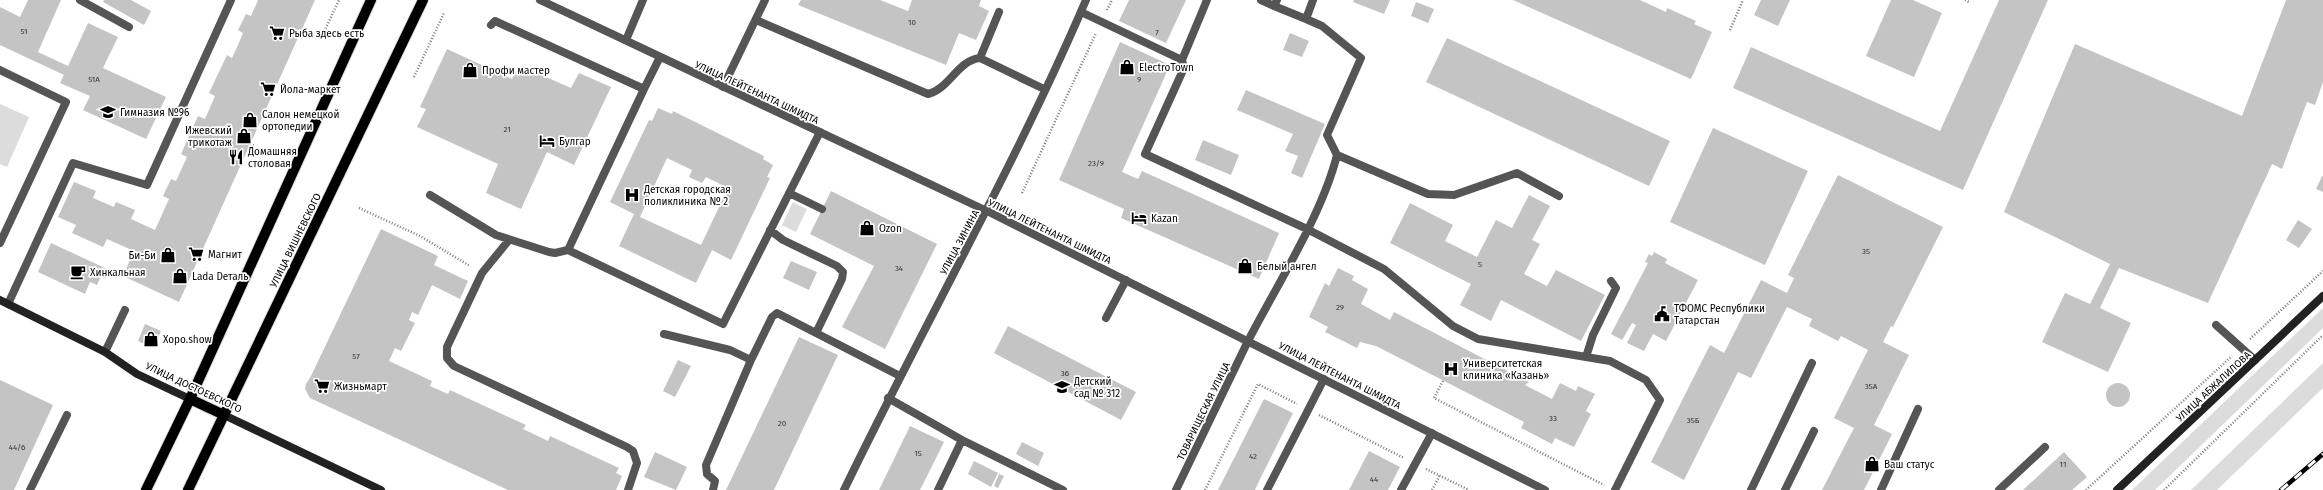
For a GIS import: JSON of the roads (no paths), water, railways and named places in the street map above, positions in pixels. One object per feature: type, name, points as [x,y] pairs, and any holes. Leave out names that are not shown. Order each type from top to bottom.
[{"type":"main road","points":[[146,490],[190,399],[371,0]]},
{"type":"main road","name":"УЛИЦА ВИШНЕВСКОГО","points":[[188,490],[423,0]]},
{"type":"main road","name":"УЛИЦА ДОСТОЕВСКОГО","points":[[190,399],[224,415]]},
{"type":"street","points":[[80,0],[129,27]]},
{"type":"street","points":[[4,302],[73,163],[147,185],[231,0]]},
{"type":"street","name":"УЛИЦА ЛЕЙТЕНАНТА ШМИДТА","points":[[540,0],[987,211],[1545,490]]},
{"type":"street","points":[[626,40],[643,0]]},
{"type":"street","points":[[723,87],[765,0]]},
{"type":"street","name":"УЛИЦА ЗИНИНА","points":[[844,490],[888,398],[987,211],[1086,0]]},
{"type":"street","points":[[1207,0],[1182,60],[1184,68],[1144,154],[1307,229],[1384,269],[1454,326],[1478,339],[1610,360],[1646,380],[1660,400],[1615,490]]},
{"type":"street","points":[[1261,0],[1276,3],[1322,26],[1361,58],[1327,135],[1337,155],[1428,194],[1454,195],[1517,173],[1559,196]]},
{"type":"street","points":[[1306,19],[1313,0]]},
{"type":"street","points":[[980,58],[999,12]]},
{"type":"street","points":[[1080,12],[1182,60]]},
{"type":"street","points":[[756,20],[928,94],[938,91],[971,59],[980,58],[1044,89]]},
{"type":"street","points":[[491,25],[495,21],[644,89]]},
{"type":"street","points":[[568,250],[660,57]]},
{"type":"street","points":[[0,70],[66,102],[0,243]]},
{"type":"street","points":[[430,195],[491,232],[509,240],[555,253],[568,250],[723,324],[820,132]]},
{"type":"street","name":"ТОВАРИЩЕСКАЯ УЛИЦА","points":[[1176,490],[1248,341],[1307,229],[1332,175],[1337,155]]},
{"type":"street","points":[[789,193],[822,209]]},
{"type":"street","points":[[770,230],[783,240],[837,266],[843,272],[842,279],[816,333]]},
{"type":"street","points":[[509,240],[482,273],[447,347],[446,354],[450,362],[627,447],[633,452],[638,463],[628,490]]},
{"type":"street","points":[[1106,318],[1126,280]]},
{"type":"street","points":[[1586,356],[1593,335],[1616,288],[1611,281]]},
{"type":"street","name":"УЛИЦА АБЖАЛИЛОВА","points":[[2117,490],[2323,296]]},
{"type":"street","name":"УЛИЦА ДОСТОЕВСКОГО","points":[[4,302],[105,352],[137,374],[190,399]]},
{"type":"street","points":[[105,352],[126,310]]},
{"type":"street","points":[[713,490],[715,481],[707,474],[706,465],[751,360],[772,317],[777,313],[900,376]]},
{"type":"street","points":[[2216,325],[2255,360]]},
{"type":"street","points":[[664,334],[730,350],[751,360]]},
{"type":"street","points":[[1751,490],[1812,363]]},
{"type":"street","points":[[1266,490],[1324,379]]},
{"type":"street","points":[[888,398],[962,440],[1063,490]]},
{"type":"street","points":[[1881,490],[1918,409]]},
{"type":"street","points":[[30,490],[67,415]]},
{"type":"street","name":"УЛИЦА ДОСТОЕВСКОГО","points":[[224,415],[381,490]]},
{"type":"street","points":[[1785,490],[1814,431]]},
{"type":"street","points":[[1401,490],[1432,433]]},
{"type":"street","points":[[938,490],[962,440]]},
{"type":"street","points":[[1999,490],[2045,448]]},
{"type":"railway","points":[[2281,490],[2323,454]]},
{"type":"place","name":"Рыба здесь есть","points":[[277,33]]},
{"type":"place","name":"ElectroTown","points":[[1127,67]]},
{"type":"place","name":"Профи мастер","points":[[470,70]]},
{"type":"place","name":"Йола-маркет","points":[[268,89]]},
{"type":"place","name":"Гимназия №96","points":[[108,112]]},
{"type":"place","name":"Салон немецкой ортопедии","points":[[250,120]]},
{"type":"place","name":"Ижевский трикотаж","points":[[244,136]]},
{"type":"place","name":"Булгар","points":[[547,141]]},
{"type":"place","name":"Домашняя столовая","points":[[236,157]]},
{"type":"place","name":"Детская городская поликлиника № 2","points":[[632,195]]},
{"type":"place","name":"Kazan","points":[[1139,218]]},
{"type":"place","name":"Ozon","points":[[867,228]]},
{"type":"place","name":"Магнит","points":[[196,254]]},
{"type":"place","name":"Би-Би","points":[[168,255]]},
{"type":"place","name":"Белый ангел","points":[[1245,266]]},
{"type":"place","name":"Хинкальная","points":[[78,272]]},
{"type":"place","name":"Lada Dеталь","points":[[180,276]]},
{"type":"place","name":"ТФОМС Республики Татарстан","points":[[1662,314]]},
{"type":"place","name":"Хоро.show","points":[[151,339]]},
{"type":"place","name":"Университетская клиника «Казань»","points":[[1451,369]]},
{"type":"place","name":"Жизньмарт","points":[[322,386]]},
{"type":"place","name":"Детский сад № 312","points":[[1062,387]]},
{"type":"place","name":"Ваш статус","points":[[1872,464]]}]
